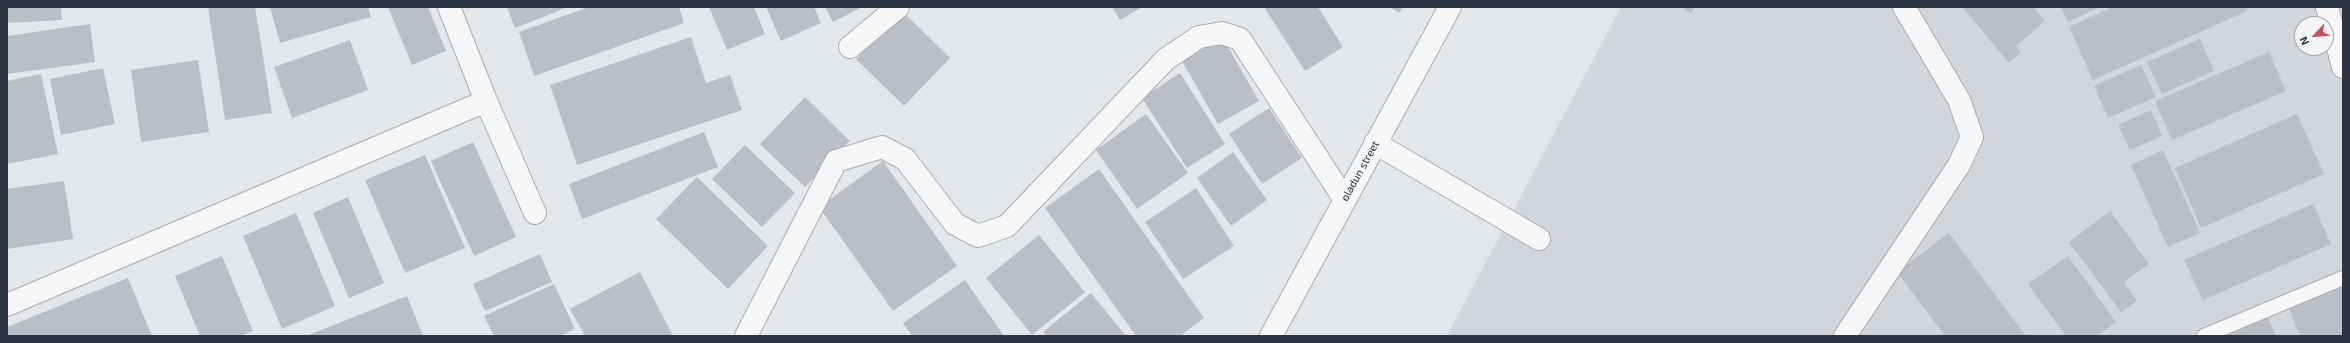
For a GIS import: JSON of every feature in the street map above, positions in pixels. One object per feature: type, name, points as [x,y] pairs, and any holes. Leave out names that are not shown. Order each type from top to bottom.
[{"type":"street","points":[[449,7],[486,101],[535,212]]},
{"type":"street","points":[[850,47],[898,7]]},
{"type":"street","name":"oladun street","points":[[1271,336],[1450,7]]},
{"type":"street","points":[[1845,336],[1958,165],[1972,137],[1959,100],[1904,7]]},
{"type":"street","points":[[2328,7],[2343,67]]},
{"type":"street","points":[[746,336],[836,161],[882,147],[904,159],[955,224],[978,236],[1006,226],[1166,59],[1199,37],[1222,33],[1240,39],[1344,200]]},
{"type":"street","points":[[7,305],[486,101]]},
{"type":"street","points":[[1375,144],[1539,239]]},
{"type":"lane","points":[[2204,336],[2343,278]]},
{"type":"shaded area","points":[[1621,7],[2343,7],[2343,336],[1447,336]]},
{"type":"building","points":[[7,7],[61,7],[62,20],[7,23]]},
{"type":"building","points":[[208,7],[255,7],[272,113],[225,120]]},
{"type":"building","points":[[270,7],[368,7],[371,17],[280,43]]},
{"type":"building","points":[[388,7],[428,7],[446,51],[412,65]]},
{"type":"building","points":[[507,7],[568,7],[515,28]]},
{"type":"building","points":[[589,7],[679,7],[684,23],[534,76],[519,32]]},
{"type":"building","points":[[709,7],[754,7],[765,34],[727,50]]},
{"type":"building","points":[[766,7],[814,7],[821,23],[781,41]]},
{"type":"building","points":[[825,7],[862,7],[833,22]]},
{"type":"building","points":[[1112,7],[1142,7],[1120,20]]},
{"type":"building","points":[[1264,7],[1318,7],[1343,47],[1305,71]]},
{"type":"building","points":[[1390,7],[1403,7],[1399,13]]},
{"type":"building","points":[[1682,7],[1695,7],[1691,13]]},
{"type":"building","points":[[1966,7],[2033,7],[2045,21],[2016,46],[2021,52],[2009,63],[1964,9]]},
{"type":"building","points":[[2061,7],[2100,7],[2068,22]]},
{"type":"building","points":[[2113,7],[2245,7],[2247,11],[2093,80],[2069,27]]},
{"type":"building","points":[[902,11],[950,58],[904,106],[856,59]]},
{"type":"building","points":[[90,24],[95,62],[7,74],[7,36]]},
{"type":"building","points":[[691,37],[706,83],[730,75],[742,110],[577,165],[550,85]]},
{"type":"building","points":[[1223,38],[1259,101],[1218,124],[1182,61]]},
{"type":"building","points":[[2200,39],[2214,71],[2162,94],[2147,62]]},
{"type":"building","points":[[350,40],[368,90],[292,118],[274,67]]},
{"type":"building","points":[[2269,52],[2286,91],[2172,140],[2155,101]]},
{"type":"building","points":[[198,60],[209,132],[141,142],[131,70]]},
{"type":"building","points":[[2141,65],[2156,97],[2108,118],[2094,86]]},
{"type":"building","points":[[103,68],[115,124],[61,135],[50,79]]},
{"type":"building","points":[[1180,73],[1225,144],[1187,168],[1142,98]]},
{"type":"building","points":[[41,74],[58,154],[7,164],[7,81]]},
{"type":"building","points":[[805,97],[850,141],[805,187],[760,144]]},
{"type":"building","points":[[1269,108],[1302,158],[1262,184],[1229,134]]},
{"type":"building","points":[[2151,110],[2162,136],[2130,150],[2118,125]]},
{"type":"building","points":[[1146,114],[1188,173],[1137,209],[1096,150]]},
{"type":"building","points":[[2297,114],[2324,174],[2201,228],[2175,168]]},
{"type":"building","points":[[704,132],[718,167],[582,219],[569,184]]},
{"type":"building","points":[[473,142],[516,237],[474,256],[431,161]]},
{"type":"building","points":[[745,145],[795,193],[762,227],[712,179]]},
{"type":"building","points":[[2163,150],[2200,233],[2168,247],[2131,165]]},
{"type":"building","points":[[1233,152],[1267,200],[1231,226],[1197,178]]},
{"type":"building","points":[[425,155],[465,248],[405,273],[365,180]]},
{"type":"building","points":[[883,161],[957,266],[893,311],[819,207]]},
{"type":"building","points":[[1099,169],[1204,318],[1180,336],[1136,336],[1045,208]]},
{"type":"building","points":[[697,177],[768,246],[728,289],[656,219]]},
{"type":"building","points":[[64,181],[73,239],[7,249],[7,189]]},
{"type":"building","points":[[1196,188],[1234,246],[1183,279],[1145,222]]},
{"type":"building","points":[[348,197],[384,283],[349,298],[313,213]]},
{"type":"building","points":[[2313,204],[2331,244],[2203,300],[2184,260]]},
{"type":"building","points":[[2110,211],[2149,264],[2124,282],[2137,301],[2121,312],[2069,242]]},
{"type":"building","points":[[296,213],[335,306],[282,329],[243,236]]},
{"type":"building","points":[[1949,233],[2026,336],[1945,336],[1897,272]]},
{"type":"building","points":[[1039,235],[1085,292],[1032,335],[986,278]]},
{"type":"building","points":[[540,254],[552,282],[485,311],[473,284]]},
{"type":"building","points":[[222,256],[253,331],[241,336],[200,336],[175,276]]},
{"type":"building","points":[[2068,256],[2116,322],[2097,336],[2066,336],[2028,284]]},
{"type":"building","points":[[640,272],[673,336],[585,336],[570,309]]},
{"type":"building","points":[[128,278],[152,336],[7,336],[7,327]]},
{"type":"building","points":[[965,280],[1004,336],[912,336],[903,323]]},
{"type":"building","points":[[554,284],[575,329],[560,336],[494,336],[484,316]]},
{"type":"building","points":[[2343,286],[2343,336],[2300,336],[2289,308]]},
{"type":"building","points":[[1091,293],[1126,336],[1046,336],[1043,332]]},
{"type":"building","points":[[407,296],[423,336],[306,336]]},
{"type":"building","points":[[2267,316],[2276,336],[2225,336]]}]
